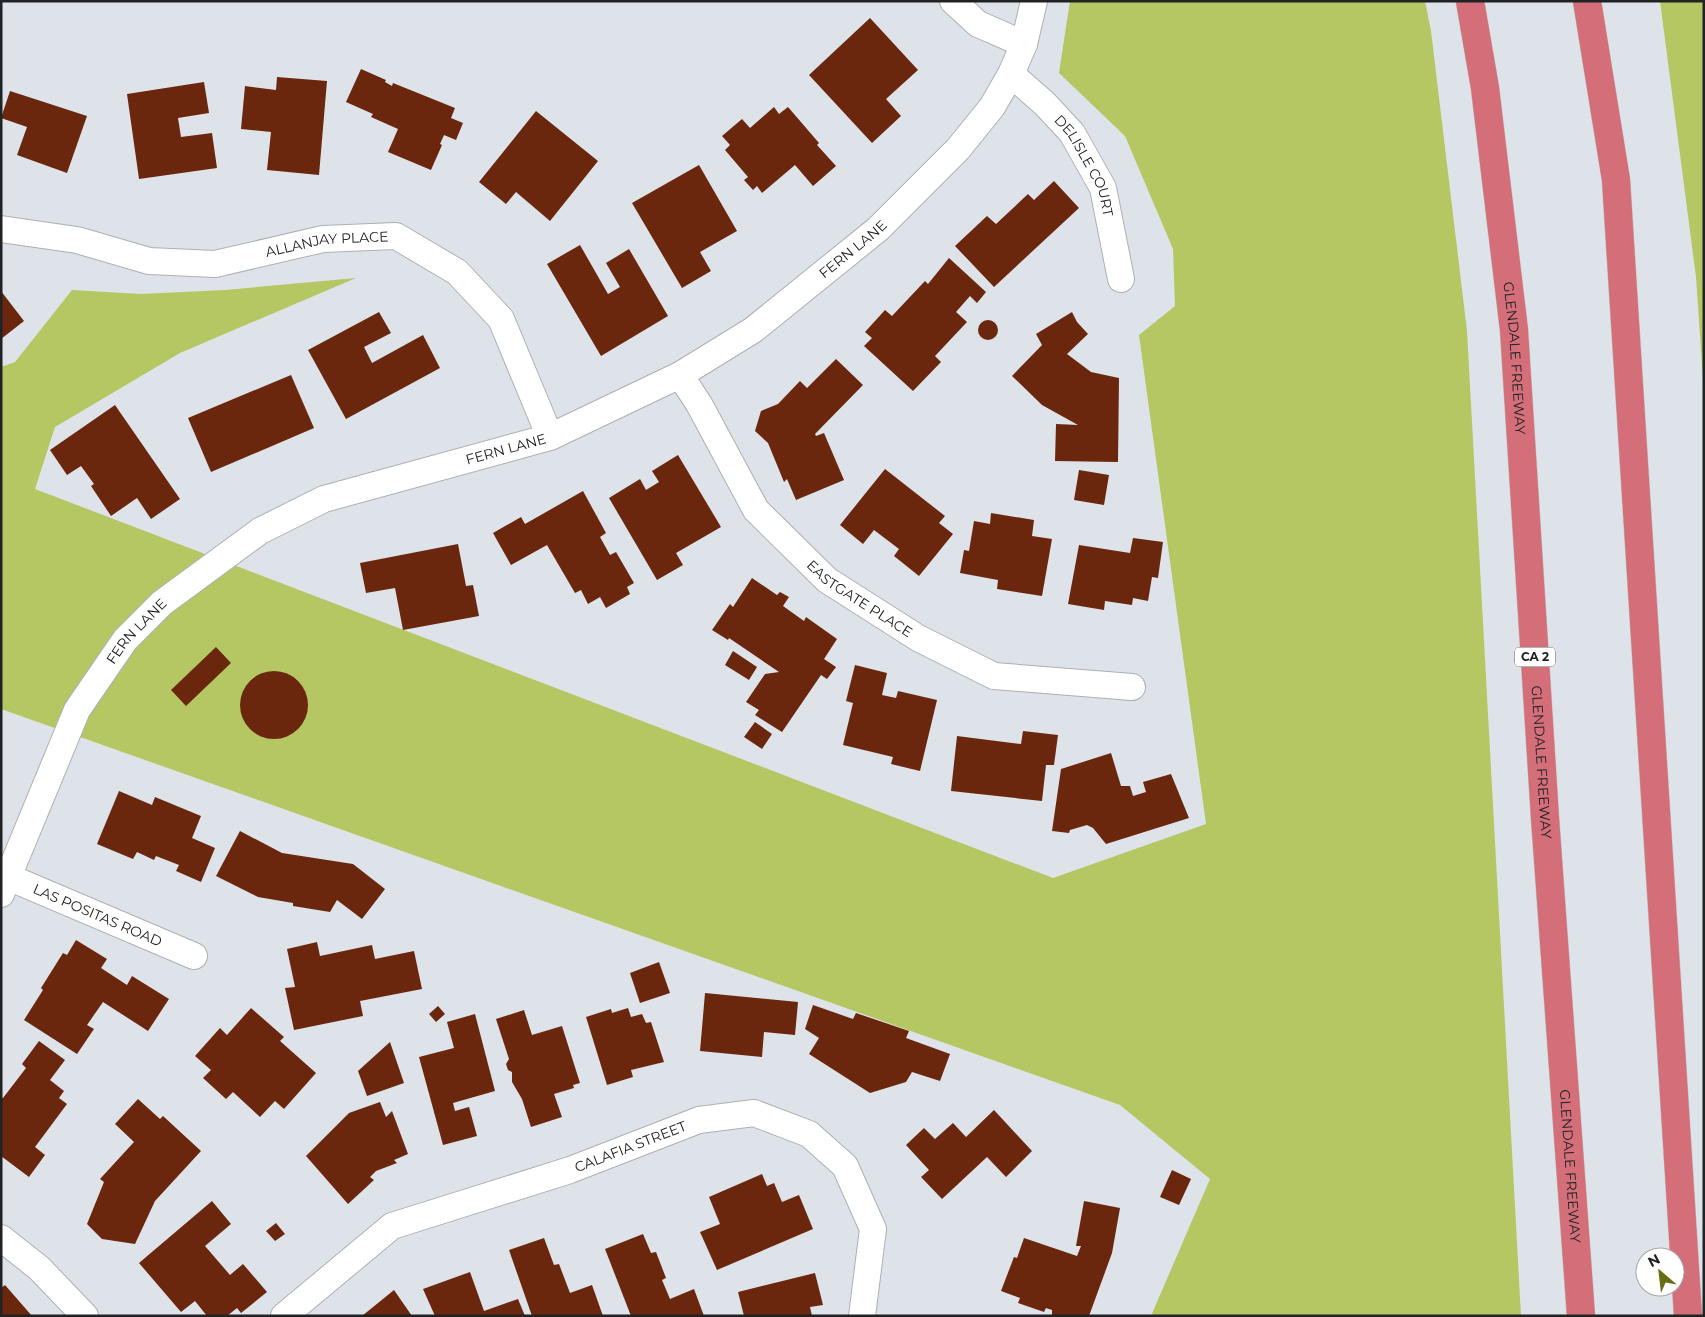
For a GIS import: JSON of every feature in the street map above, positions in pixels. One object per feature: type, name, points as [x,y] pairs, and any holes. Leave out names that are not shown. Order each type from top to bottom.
[{"type":"highway","name":"GLENDALE FREEWAY","points":[[1470,1],[1485,88],[1514,330],[1545,818],[1580,1316]]},
{"type":"highway","points":[[1587,1],[1616,180],[1688,1316]]},
{"type":"street","points":[[953,1],[978,24],[1024,44]]},
{"type":"street","name":"FERN LANE","points":[[4,882],[77,710],[125,640],[162,603],[260,531],[324,499],[550,437],[680,375],[753,330],[878,229],[958,148],[992,107],[1011,74],[1024,44],[1034,1]]},
{"type":"street","name":"DELISLE COURT","points":[[1011,74],[1045,104],[1072,133],[1103,188],[1121,279]]},
{"type":"street","name":"ALLANJAY PLACE","points":[[1,229],[77,240],[148,261],[215,264],[323,238],[396,236],[457,272],[501,319],[550,437]]},
{"type":"street","name":"EASTGATE PLACE","points":[[680,375],[699,404],[756,510],[827,580],[918,638],[994,676],[1132,687]]},
{"type":"street","name":"LAS POSITAS ROAD","points":[[4,882],[194,956]]},
{"type":"street","name":"CALAFIA STREET","points":[[284,1316],[392,1226],[570,1170],[699,1120],[754,1113],[809,1134],[845,1166],[873,1229],[862,1316]]},
{"type":"street","points":[[1,1238],[39,1268],[85,1316]]},
{"type":"green space","points":[[1070,1],[1425,1],[1431,31],[1467,331],[1521,1316],[1151,1316],[1210,1179],[1120,1105],[1,709],[1,367],[15,362],[72,290],[141,294],[225,290],[356,278],[180,353],[55,427],[35,489],[1053,878],[1206,824],[1139,335],[1175,306],[1173,249],[1125,136],[1059,73]]},
{"type":"green space","points":[[1660,1],[1704,1],[1704,395],[1696,277]]},
{"type":"building","points":[[870,18],[918,70],[886,99],[901,116],[872,143],[809,75]]},
{"type":"building","points":[[361,69],[386,80],[385,82],[392,86],[393,83],[455,108],[451,118],[463,123],[456,140],[444,135],[440,144],[442,145],[431,170],[388,152],[398,129],[371,117],[373,114],[346,102]]},
{"type":"building","points":[[277,77],[327,81],[319,175],[267,170],[271,132],[241,129],[245,86],[276,90]]},
{"type":"building","points":[[204,82],[209,113],[178,118],[181,137],[212,133],[217,168],[139,179],[127,94]]},
{"type":"building","points":[[10,91],[87,116],[67,173],[17,155],[27,127],[1,118]]},
{"type":"building","points":[[774,107],[779,114],[788,107],[836,166],[813,186],[795,165],[762,193],[757,186],[753,190],[744,180],[748,177],[725,150],[730,145],[722,136],[742,119],[750,128]]},
{"type":"building","points":[[536,111],[598,161],[550,221],[516,192],[506,204],[479,182]]},
{"type":"building","points":[[699,165],[737,231],[700,252],[711,271],[682,288],[632,203]]},
{"type":"building","points":[[1054,181],[1079,208],[994,287],[955,246],[987,216],[996,224],[1028,194],[1034,200]]},
{"type":"building","points":[[580,245],[608,294],[620,287],[606,263],[629,249],[668,316],[601,356],[547,264]]},
{"type":"building","points":[[949,258],[986,292],[977,303],[970,296],[956,312],[967,322],[935,356],[941,362],[913,391],[864,346],[872,338],[865,332],[885,310],[892,316],[925,281],[928,284]]},
{"type":"building","points":[[1,291],[24,321],[1,339]]},
{"type":"building","points":[[379,312],[391,333],[364,347],[372,363],[423,335],[440,368],[346,419],[308,350]]},
{"type":"building","points":[[1072,312],[1077,322],[1088,334],[1067,354],[1091,372],[1119,378],[1118,462],[1055,461],[1056,424],[1078,425],[1042,405],[1012,376],[1042,345],[1036,334]]},
{"type":"building","points":[[988,320],[995,323],[998,330],[995,337],[988,340],[981,337],[978,330],[981,323]]},
{"type":"building","points":[[836,359],[863,385],[815,434],[816,436],[824,433],[844,480],[796,500],[787,479],[784,482],[768,443],[755,431],[761,411],[778,404],[800,381],[807,388]]},
{"type":"building","points":[[291,375],[314,428],[211,472],[188,418]]},
{"type":"building","points":[[115,405],[180,499],[151,519],[137,498],[111,516],[91,486],[94,484],[81,466],[67,475],[50,450]]},
{"type":"building","points":[[678,455],[721,527],[676,553],[683,565],[657,580],[609,498],[640,479],[646,490],[659,482],[652,471]]},
{"type":"building","points":[[885,469],[945,516],[939,523],[953,534],[919,576],[894,556],[899,549],[874,530],[863,544],[840,525]]},
{"type":"building","points":[[1079,470],[1109,475],[1104,505],[1074,500]]},
{"type":"building","points":[[583,491],[606,533],[600,537],[610,555],[616,552],[634,583],[627,587],[630,594],[606,608],[600,597],[588,604],[581,590],[575,593],[547,545],[511,565],[493,533],[521,517],[525,524]]},
{"type":"building","points":[[991,513],[1034,520],[1032,536],[1052,539],[1042,596],[997,589],[998,580],[960,573],[964,550],[969,551],[974,521],[990,524]]},
{"type":"building","points":[[1133,538],[1163,542],[1158,578],[1152,577],[1148,601],[1133,598],[1132,605],[1105,601],[1104,610],[1068,604],[1079,545],[1130,553]]},
{"type":"building","points":[[458,544],[466,586],[473,585],[479,616],[403,630],[395,588],[366,593],[360,563]]},
{"type":"building","points":[[752,578],[777,595],[780,592],[789,597],[783,606],[804,621],[806,617],[837,639],[824,659],[836,667],[827,679],[821,675],[782,732],[755,715],[759,710],[746,702],[765,674],[779,672],[729,638],[728,640],[712,630],[730,604],[733,607]]},
{"type":"building","points":[[216,647],[231,663],[186,706],[171,690]]},
{"type":"building","points":[[733,651],[757,667],[749,680],[725,665]]},
{"type":"building","points":[[855,665],[887,673],[882,695],[896,698],[898,691],[937,700],[920,771],[891,764],[893,757],[843,745],[853,703],[846,701]]},
{"type":"building","points":[[267,671],[281,671],[293,676],[303,686],[308,698],[308,712],[303,724],[293,734],[281,739],[267,739],[255,734],[245,724],[240,712],[240,698],[245,686],[255,676]]},
{"type":"building","points":[[755,722],[772,734],[762,749],[744,737]]},
{"type":"building","points":[[1023,731],[1058,735],[1054,765],[1046,765],[1042,801],[951,791],[957,736],[1021,744]]},
{"type":"building","points":[[1111,753],[1121,786],[1130,786],[1133,796],[1146,792],[1143,782],[1171,774],[1189,818],[1106,844],[1093,828],[1087,825],[1070,830],[1069,833],[1052,831],[1061,769]]},
{"type":"building","points":[[119,791],[152,805],[155,797],[201,816],[192,838],[215,848],[201,882],[176,871],[179,865],[156,856],[154,860],[137,852],[133,859],[97,844]]},
{"type":"building","points":[[240,831],[282,853],[353,864],[385,889],[362,919],[337,900],[330,912],[293,906],[293,903],[258,897],[216,876]]},
{"type":"building","points":[[76,940],[107,959],[101,968],[127,985],[132,976],[169,999],[148,1031],[103,1002],[87,1025],[94,1029],[77,1054],[24,1020],[63,953],[67,955]]},
{"type":"building","points":[[317,942],[320,956],[372,945],[375,959],[414,951],[422,989],[360,1001],[363,1016],[294,1030],[285,988],[295,987],[287,949]]},
{"type":"building","points":[[659,962],[670,993],[640,1003],[630,973]]},
{"type":"building","points":[[705,993],[798,1002],[795,1035],[764,1032],[762,1057],[700,1051]]},
{"type":"building","points":[[813,1005],[853,1019],[856,1013],[909,1031],[906,1038],[950,1054],[940,1081],[912,1072],[906,1082],[870,1093],[809,1054],[819,1038],[805,1029]]},
{"type":"building","points":[[438,1006],[445,1014],[436,1022],[429,1014]]},
{"type":"building","points":[[251,1008],[284,1037],[280,1041],[316,1073],[284,1109],[275,1101],[260,1117],[233,1092],[226,1099],[203,1078],[211,1070],[195,1056],[220,1028],[227,1035]]},
{"type":"building","points":[[628,1008],[631,1017],[642,1014],[646,1023],[651,1022],[664,1062],[631,1070],[633,1077],[607,1085],[586,1017],[611,1009],[612,1013]]},
{"type":"building","points":[[524,1010],[532,1035],[562,1026],[580,1083],[573,1085],[574,1088],[554,1094],[562,1117],[531,1127],[522,1099],[512,1082],[512,1072],[508,1070],[506,1064],[509,1059],[496,1019]]},
{"type":"building","points":[[475,1014],[495,1091],[453,1103],[455,1111],[469,1107],[477,1136],[443,1145],[419,1057],[454,1048],[447,1022]]},
{"type":"building","points":[[39,1041],[65,1060],[50,1080],[64,1091],[59,1098],[67,1104],[35,1147],[45,1155],[29,1177],[1,1156],[1,1097],[3,1098],[26,1068],[22,1064]]},
{"type":"building","points":[[390,1042],[404,1083],[367,1096],[358,1071]]},
{"type":"building","points":[[138,1099],[160,1119],[163,1116],[201,1151],[155,1201],[135,1244],[102,1239],[87,1224],[104,1182],[100,1179],[134,1142],[115,1124]]},
{"type":"building","points":[[380,1102],[386,1117],[392,1111],[408,1154],[394,1160],[397,1163],[376,1171],[370,1177],[374,1180],[348,1204],[306,1156],[349,1113]]},
{"type":"building","points":[[994,1110],[1032,1151],[1006,1177],[987,1157],[942,1199],[921,1177],[929,1170],[906,1145],[924,1128],[935,1139],[953,1123],[966,1137]]},
{"type":"building","points":[[1172,1170],[1191,1179],[1179,1205],[1160,1197]]},
{"type":"building","points":[[762,1174],[767,1186],[774,1183],[782,1202],[799,1195],[813,1229],[717,1270],[700,1232],[720,1224],[709,1197]]},
{"type":"building","points":[[212,1201],[231,1224],[205,1246],[230,1275],[243,1264],[267,1292],[241,1313],[237,1308],[227,1316],[207,1316],[195,1301],[181,1312],[139,1263]]},
{"type":"building","points":[[1084,1201],[1120,1208],[1112,1253],[1089,1316],[1052,1316],[1052,1310],[1046,1308],[1044,1312],[1018,1303],[1020,1298],[1001,1291],[1014,1257],[1017,1258],[1024,1238],[1077,1256],[1081,1246],[1076,1246]]},
{"type":"building","points":[[276,1223],[285,1234],[275,1241],[266,1231]]},
{"type":"building","points":[[643,1234],[651,1253],[656,1252],[666,1278],[662,1280],[670,1299],[694,1289],[704,1316],[631,1316],[605,1249]]},
{"type":"building","points":[[544,1238],[554,1265],[559,1264],[570,1293],[592,1285],[603,1316],[532,1316],[509,1250]]},
{"type":"building","points":[[470,1272],[484,1311],[518,1299],[525,1316],[435,1316],[423,1289]]},
{"type":"building","points":[[815,1273],[823,1305],[810,1307],[812,1316],[744,1316],[738,1292]]},
{"type":"building","points":[[5,1285],[32,1316],[1,1316],[1,1288]]},
{"type":"building","points":[[394,1290],[412,1316],[362,1316]]}]
